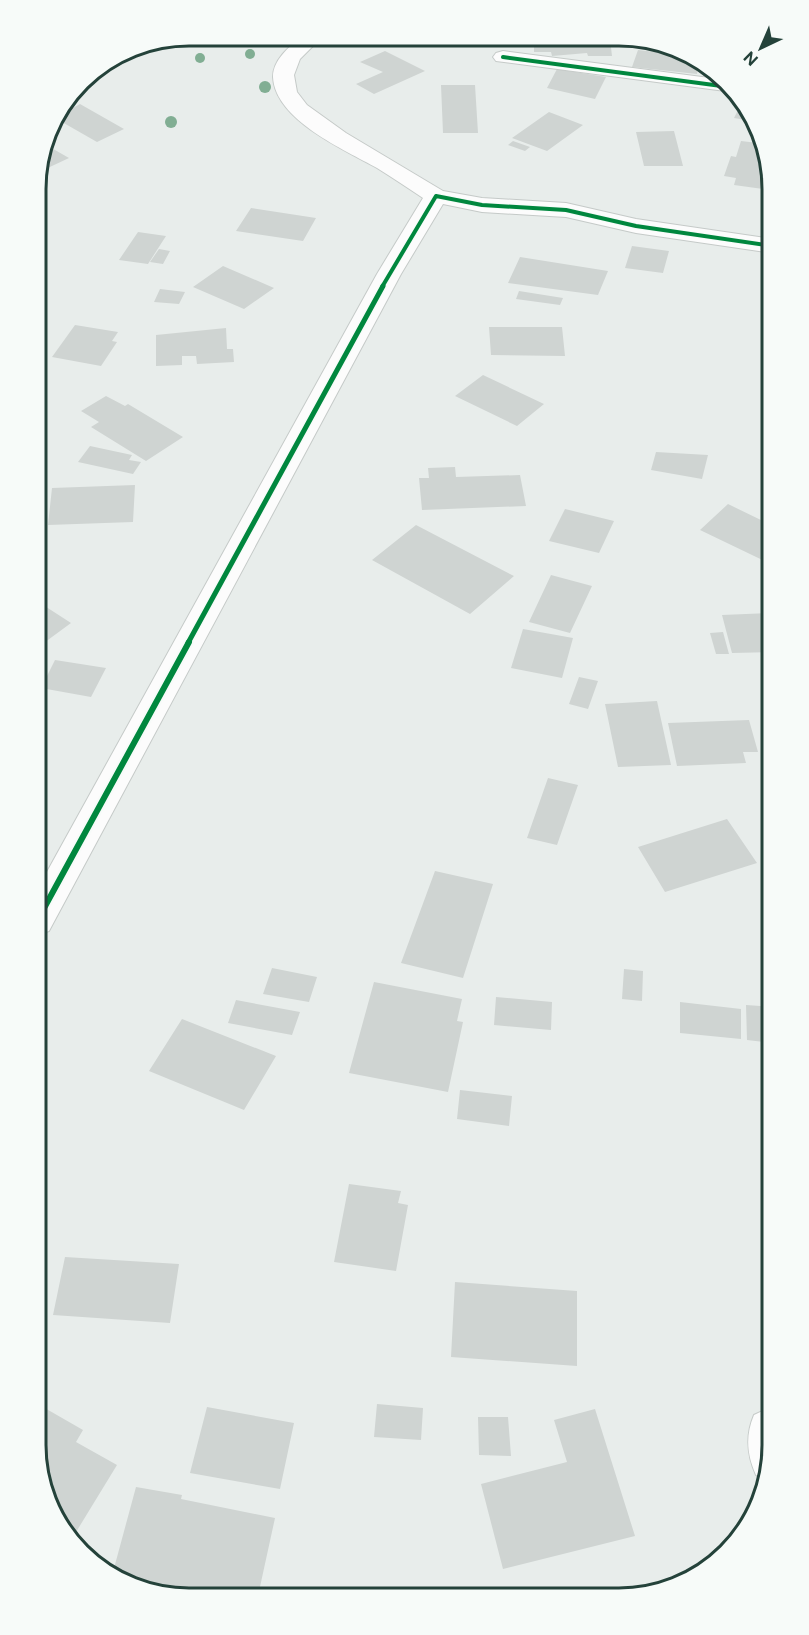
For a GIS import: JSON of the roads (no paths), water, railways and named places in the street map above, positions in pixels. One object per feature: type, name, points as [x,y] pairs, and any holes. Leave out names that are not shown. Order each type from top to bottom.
[{"type":"street","points":[[302,47],[287,62],[282,81],[289,100],[322,129],[382,162],[436,196],[482,205],[566,210],[636,226],[762,244]]},
{"type":"street","points":[[503,57],[717,85]]},
{"type":"street","points":[[46,902],[378,294],[436,196]]}]
